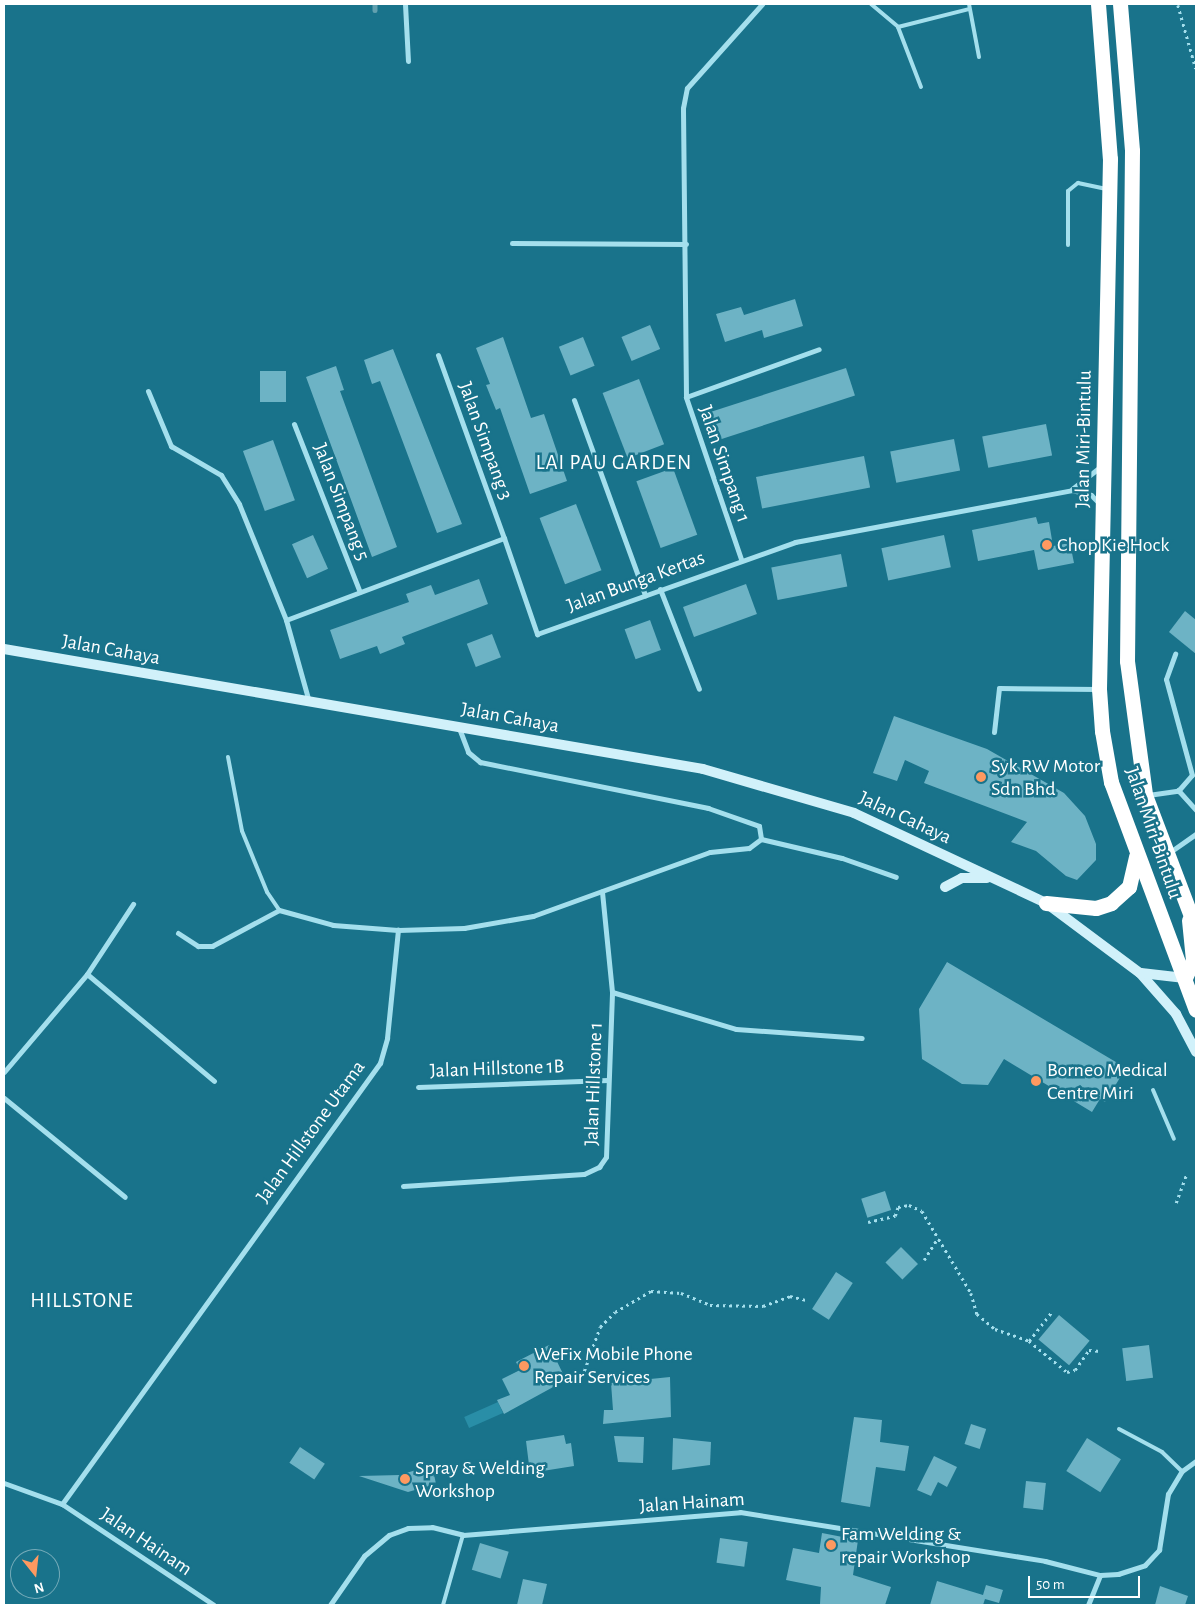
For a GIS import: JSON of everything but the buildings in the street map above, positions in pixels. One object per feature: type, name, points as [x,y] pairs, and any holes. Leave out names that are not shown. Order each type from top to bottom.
[{"type":"highway","name":"Jalan Miri-Bintulu","points":[[1098,4],[1108,100],[1099,688],[1111,782],[1136,854],[1196,1010]]},
{"type":"highway","name":"Jalan Miri-Bintulu","points":[[1120,4],[1132,161],[1127,661],[1144,795],[1196,929]]},
{"type":"highway","points":[[1046,903],[1096,908],[1111,903],[1133,879],[1136,854]]},
{"type":"highway","points":[[1185,978],[1193,960],[1188,906]]},
{"type":"street","points":[[405,4],[408,61]]},
{"type":"street","name":"Jalan Simpang 1","points":[[741,559],[686,397],[684,318],[686,93],[762,4]]},
{"type":"street","points":[[512,243],[686,244]]},
{"type":"street","points":[[686,397],[819,349]]},
{"type":"street","name":"Jalan Simpang 3","points":[[438,355],[504,538]]},
{"type":"street","points":[[148,391],[171,446],[221,475],[232,492],[286,620],[310,704]]},
{"type":"street","points":[[574,400],[645,595]]},
{"type":"street","name":"Jalan Simpang 5","points":[[294,424],[360,592]]},
{"type":"street","name":"Jalan Bunga Kertas","points":[[504,538],[538,634],[741,559],[795,542],[1072,490],[1102,465]]},
{"type":"street","points":[[1072,490],[1091,495],[1102,506]]},
{"type":"street","points":[[286,620],[504,538]]},
{"type":"street","points":[[660,590],[699,689]]},
{"type":"street","name":"Jalan Cahaya","points":[[4,649],[310,704],[458,726],[756,781],[854,813],[1046,903],[1140,973],[1176,1014],[1196,1052]]},
{"type":"street","points":[[1144,795],[1178,790],[1192,775],[1166,679],[1175,654]]},
{"type":"street","points":[[994,732],[999,688],[1099,688]]},
{"type":"street","points":[[458,726],[468,752],[480,762],[708,808],[759,826],[762,839]]},
{"type":"street","points":[[1178,790],[1196,810]]},
{"type":"street","points":[[1166,854],[1196,834]]},
{"type":"street","points":[[178,933],[198,946],[212,946],[280,910],[333,925],[398,930],[464,928],[533,916],[710,852],[749,848],[762,839],[842,858],[896,877]]},
{"type":"street","points":[[945,887],[962,878],[993,878]]},
{"type":"street","name":"Jalan Hillstone 1","points":[[403,1186],[584,1174],[600,1167],[606,1157],[612,992],[602,891]]},
{"type":"street","points":[[4,1072],[87,974],[133,904]]},
{"type":"street","name":"Jalan Hillstone Utama","points":[[62,1504],[380,1063],[387,1038],[398,930]]},
{"type":"street","points":[[1140,973],[1185,978]]},
{"type":"street","points":[[87,974],[214,1081]]},
{"type":"street","points":[[612,992],[736,1028],[862,1038]]},
{"type":"street","name":"Jalan Hillstone 1B","points":[[418,1087],[608,1080]]},
{"type":"street","points":[[4,1098],[124,1197]]},
{"type":"street","name":"Jalan Hainam","points":[[330,1605],[364,1556],[389,1535],[408,1528],[432,1527],[463,1535],[740,1512],[1045,1561],[1100,1575],[1133,1571],[1158,1550],[1168,1494],[1182,1471],[1196,1461]]},
{"type":"street","points":[[4,1483],[62,1504]]},
{"type":"street","name":"Jalan Hainam","points":[[62,1504],[214,1605]]},
{"type":"street","points":[[1088,1605],[1100,1575]]},
{"type":"lane","points":[[871,4],[898,27],[921,87]]},
{"type":"lane","points":[[898,27],[969,6],[979,57]]},
{"type":"lane","points":[[1068,245],[1068,192],[1078,183],[1108,189]]},
{"type":"lane","points":[[228,757],[242,831],[267,892],[280,910]]},
{"type":"lane","points":[[1153,1090],[1174,1140]]},
{"type":"lane","points":[[1119,1429],[1162,1452],[1182,1471]]},
{"type":"lane","points":[[443,1605],[463,1535]]},
{"type":"path","points":[[1178,5],[1196,69]]},
{"type":"path","points":[[1176,1203],[1186,1176]]},
{"type":"path","points":[[868,1222],[895,1216],[898,1208],[909,1205],[922,1211],[971,1293],[977,1314],[995,1328],[1029,1341],[1067,1372],[1075,1370],[1089,1350],[1100,1351]]},
{"type":"path","points":[[924,1260],[938,1238]]},
{"type":"path","points":[[582,1377],[600,1327],[614,1312],[651,1291],[681,1292],[710,1305],[763,1306],[790,1296],[806,1300]]},
{"type":"path","points":[[1029,1341],[1050,1313]]},
{"type":"shaded area","points":[[498,1402],[503,1413],[469,1428],[464,1417]]},
{"type":"waterway","points":[[375,4],[375,10]]},
{"type":"place","name":"Chop Kie Hock","points":[[1047,545]]},
{"type":"place","name":"Syk RW Motor Sdn Bhd","points":[[981,777]]},
{"type":"place","name":"Borneo Medical Centre Miri","points":[[1036,1081]]},
{"type":"place","name":"WeFix Mobile Phone Repair Services","points":[[524,1366]]},
{"type":"place","name":"Spray & Welding Workshop","points":[[405,1479]]},
{"type":"place","name":"Fam Welding & repair Workshop","points":[[831,1545]]},
{"type":"district","name":"LAI PAU GARDEN","points":[[614,463]]},
{"type":"district","name":"HILLSTONE","points":[[82,1301]]}]
